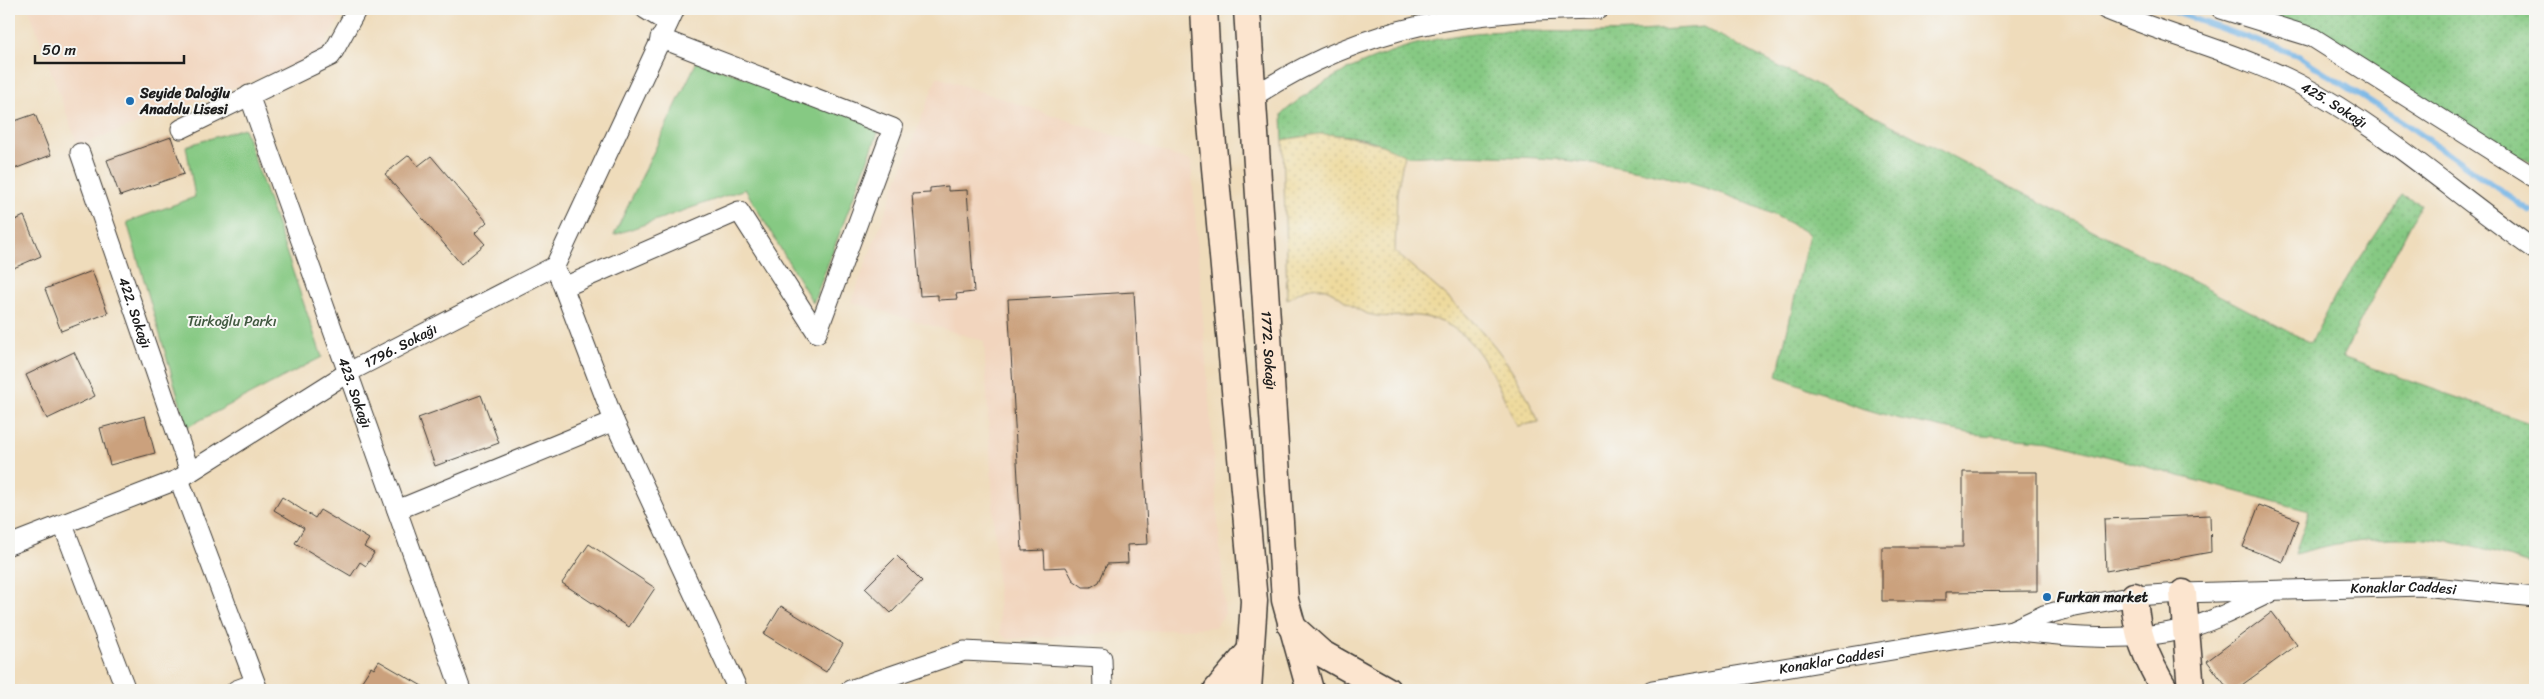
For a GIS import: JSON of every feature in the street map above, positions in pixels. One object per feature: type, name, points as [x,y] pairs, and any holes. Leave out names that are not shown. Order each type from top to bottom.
[{"type":"street","points":[[181,128],[331,56],[357,9]]},
{"type":"street","points":[[564,287],[739,211],[817,334],[894,128],[668,23],[645,9]]},
{"type":"street","points":[[1204,9],[1209,101],[1254,601],[1248,690]]},
{"type":"street","name":"1772. Sokağı","points":[[1247,9],[1284,600],[1310,690]]},
{"type":"street","points":[[1253,97],[1287,75],[1337,52],[1406,28],[1442,20],[1511,11],[1599,9]]},
{"type":"street","name":"425. Sokağı","points":[[2105,9],[2145,26],[2224,50],[2262,66],[2324,98],[2395,144],[2535,250]]},
{"type":"street","points":[[2221,9],[2312,37],[2535,178]]},
{"type":"street","points":[[668,23],[555,266],[614,421],[738,690]]},
{"type":"street","name":"423. Sokağı","points":[[249,95],[461,690]]},
{"type":"street","name":"422. Sokağı","points":[[80,153],[184,476],[257,686]]},
{"type":"street","name":"1796. Sokağı","points":[[9,545],[184,476],[347,373],[555,266]]},
{"type":"street","points":[[397,510],[614,421]]},
{"type":"street","points":[[63,525],[126,690]]},
{"type":"street","name":"Konaklar Caddesi","points":[[1652,690],[1737,683],[2012,630],[2044,614],[2134,596],[2234,590],[2272,592],[2336,587],[2422,586],[2535,597]]},
{"type":"street","name":"Konaklar Caddesi","points":[[2012,630],[2050,635],[2138,635],[2164,633],[2186,628],[2272,592]]},
{"type":"street","points":[[2183,593],[2191,690]]},
{"type":"street","points":[[2134,596],[2138,635],[2150,664],[2165,690]]},
{"type":"street","points":[[1291,626],[1321,653],[1387,690]]},
{"type":"street","points":[[1217,690],[1250,650]]},
{"type":"street","points":[[850,690],[964,651],[1102,658],[1103,690]]},
{"type":"street","points":[[236,690],[257,686]]},
{"type":"shaded area","name":"Seyide Daloğlu Anadolu Lisesi","points":[[29,9],[345,9],[318,56],[78,146]]},
{"type":"shaded area","points":[[937,77],[1191,161],[1225,614],[1215,627],[1007,639],[1000,633],[984,341],[851,302]]},
{"type":"green space","points":[[2230,9],[2535,9],[2535,165],[2324,41]]},
{"type":"green space","points":[[1703,27],[2311,343],[2335,296],[2402,195],[2421,204],[2342,357],[2535,425],[2535,565],[2474,547],[2444,541],[2401,538],[2338,544],[2295,554],[2309,511],[2051,441],[1973,434],[1896,418],[1855,406],[1777,376],[1809,234],[1776,216],[1705,188],[1631,169],[1593,163],[1518,157],[1408,156],[1396,153],[1373,141],[1339,135],[1317,135],[1283,140],[1282,114],[1302,98],[1347,70],[1372,59],[1424,42],[1489,32],[1615,32]]},
{"type":"green space","points":[[697,61],[881,125],[813,303],[745,189],[614,235]]},
{"type":"green space","name":"Türkoğlu Parkı","points":[[244,128],[322,357],[187,427],[127,222],[195,197],[186,146]]},
{"type":"sand","points":[[1319,134],[1363,140],[1384,146],[1404,155],[1397,193],[1395,252],[1460,309],[1495,347],[1511,369],[1539,422],[1517,426],[1493,375],[1483,359],[1472,344],[1459,332],[1443,323],[1418,316],[1375,316],[1368,314],[1322,288],[1301,291],[1287,300],[1283,140]]},
{"type":"building","points":[[35,114],[51,155],[9,171],[9,123]]},
{"type":"building","points":[[171,137],[184,174],[120,196],[107,160]]},
{"type":"building","points":[[409,155],[418,166],[431,156],[487,222],[475,233],[485,244],[461,264],[385,174]]},
{"type":"building","points":[[948,186],[948,191],[967,190],[974,292],[956,294],[957,299],[938,300],[938,295],[920,296],[912,194],[930,193],[930,188]]},
{"type":"building","points":[[24,216],[41,256],[9,270],[9,223]]},
{"type":"building","points":[[92,271],[108,313],[61,331],[45,289]]},
{"type":"building","points":[[1134,292],[1148,544],[1127,545],[1128,563],[1107,564],[1099,582],[1091,587],[1083,587],[1073,580],[1066,567],[1045,568],[1044,550],[1022,551],[1008,299]]},
{"type":"building","points":[[74,352],[95,396],[47,419],[26,375]]},
{"type":"building","points":[[481,395],[499,443],[435,466],[418,418]]},
{"type":"building","points":[[145,416],[155,453],[110,465],[100,428]]},
{"type":"building","points":[[1963,472],[2037,472],[2037,591],[1945,592],[1945,601],[1882,601],[1882,547],[1963,547]]},
{"type":"building","points":[[282,497],[315,518],[320,510],[369,539],[364,547],[374,553],[366,566],[360,562],[351,576],[295,543],[304,528],[274,510]]},
{"type":"building","points":[[2259,505],[2299,520],[2283,562],[2243,547]]},
{"type":"building","points":[[2210,515],[2211,552],[2106,571],[2104,519]]},
{"type":"building","points":[[589,544],[655,588],[629,627],[562,583]]},
{"type":"building","points":[[897,556],[922,581],[891,613],[865,588]]},
{"type":"building","points":[[781,606],[843,644],[826,672],[764,634]]},
{"type":"building","points":[[2272,612],[2297,645],[2235,690],[2229,690],[2207,661]]},
{"type":"building","points":[[379,661],[429,690],[356,690],[371,667],[374,669]]},
{"type":"waterway","points":[[2166,9],[2297,55],[2406,124],[2530,211]]},
{"type":"place","name":"Seyide Daloğlu Anadolu Lisesi","points":[[130,101]]},
{"type":"place","name":"Furkan market","points":[[2047,597]]}]
